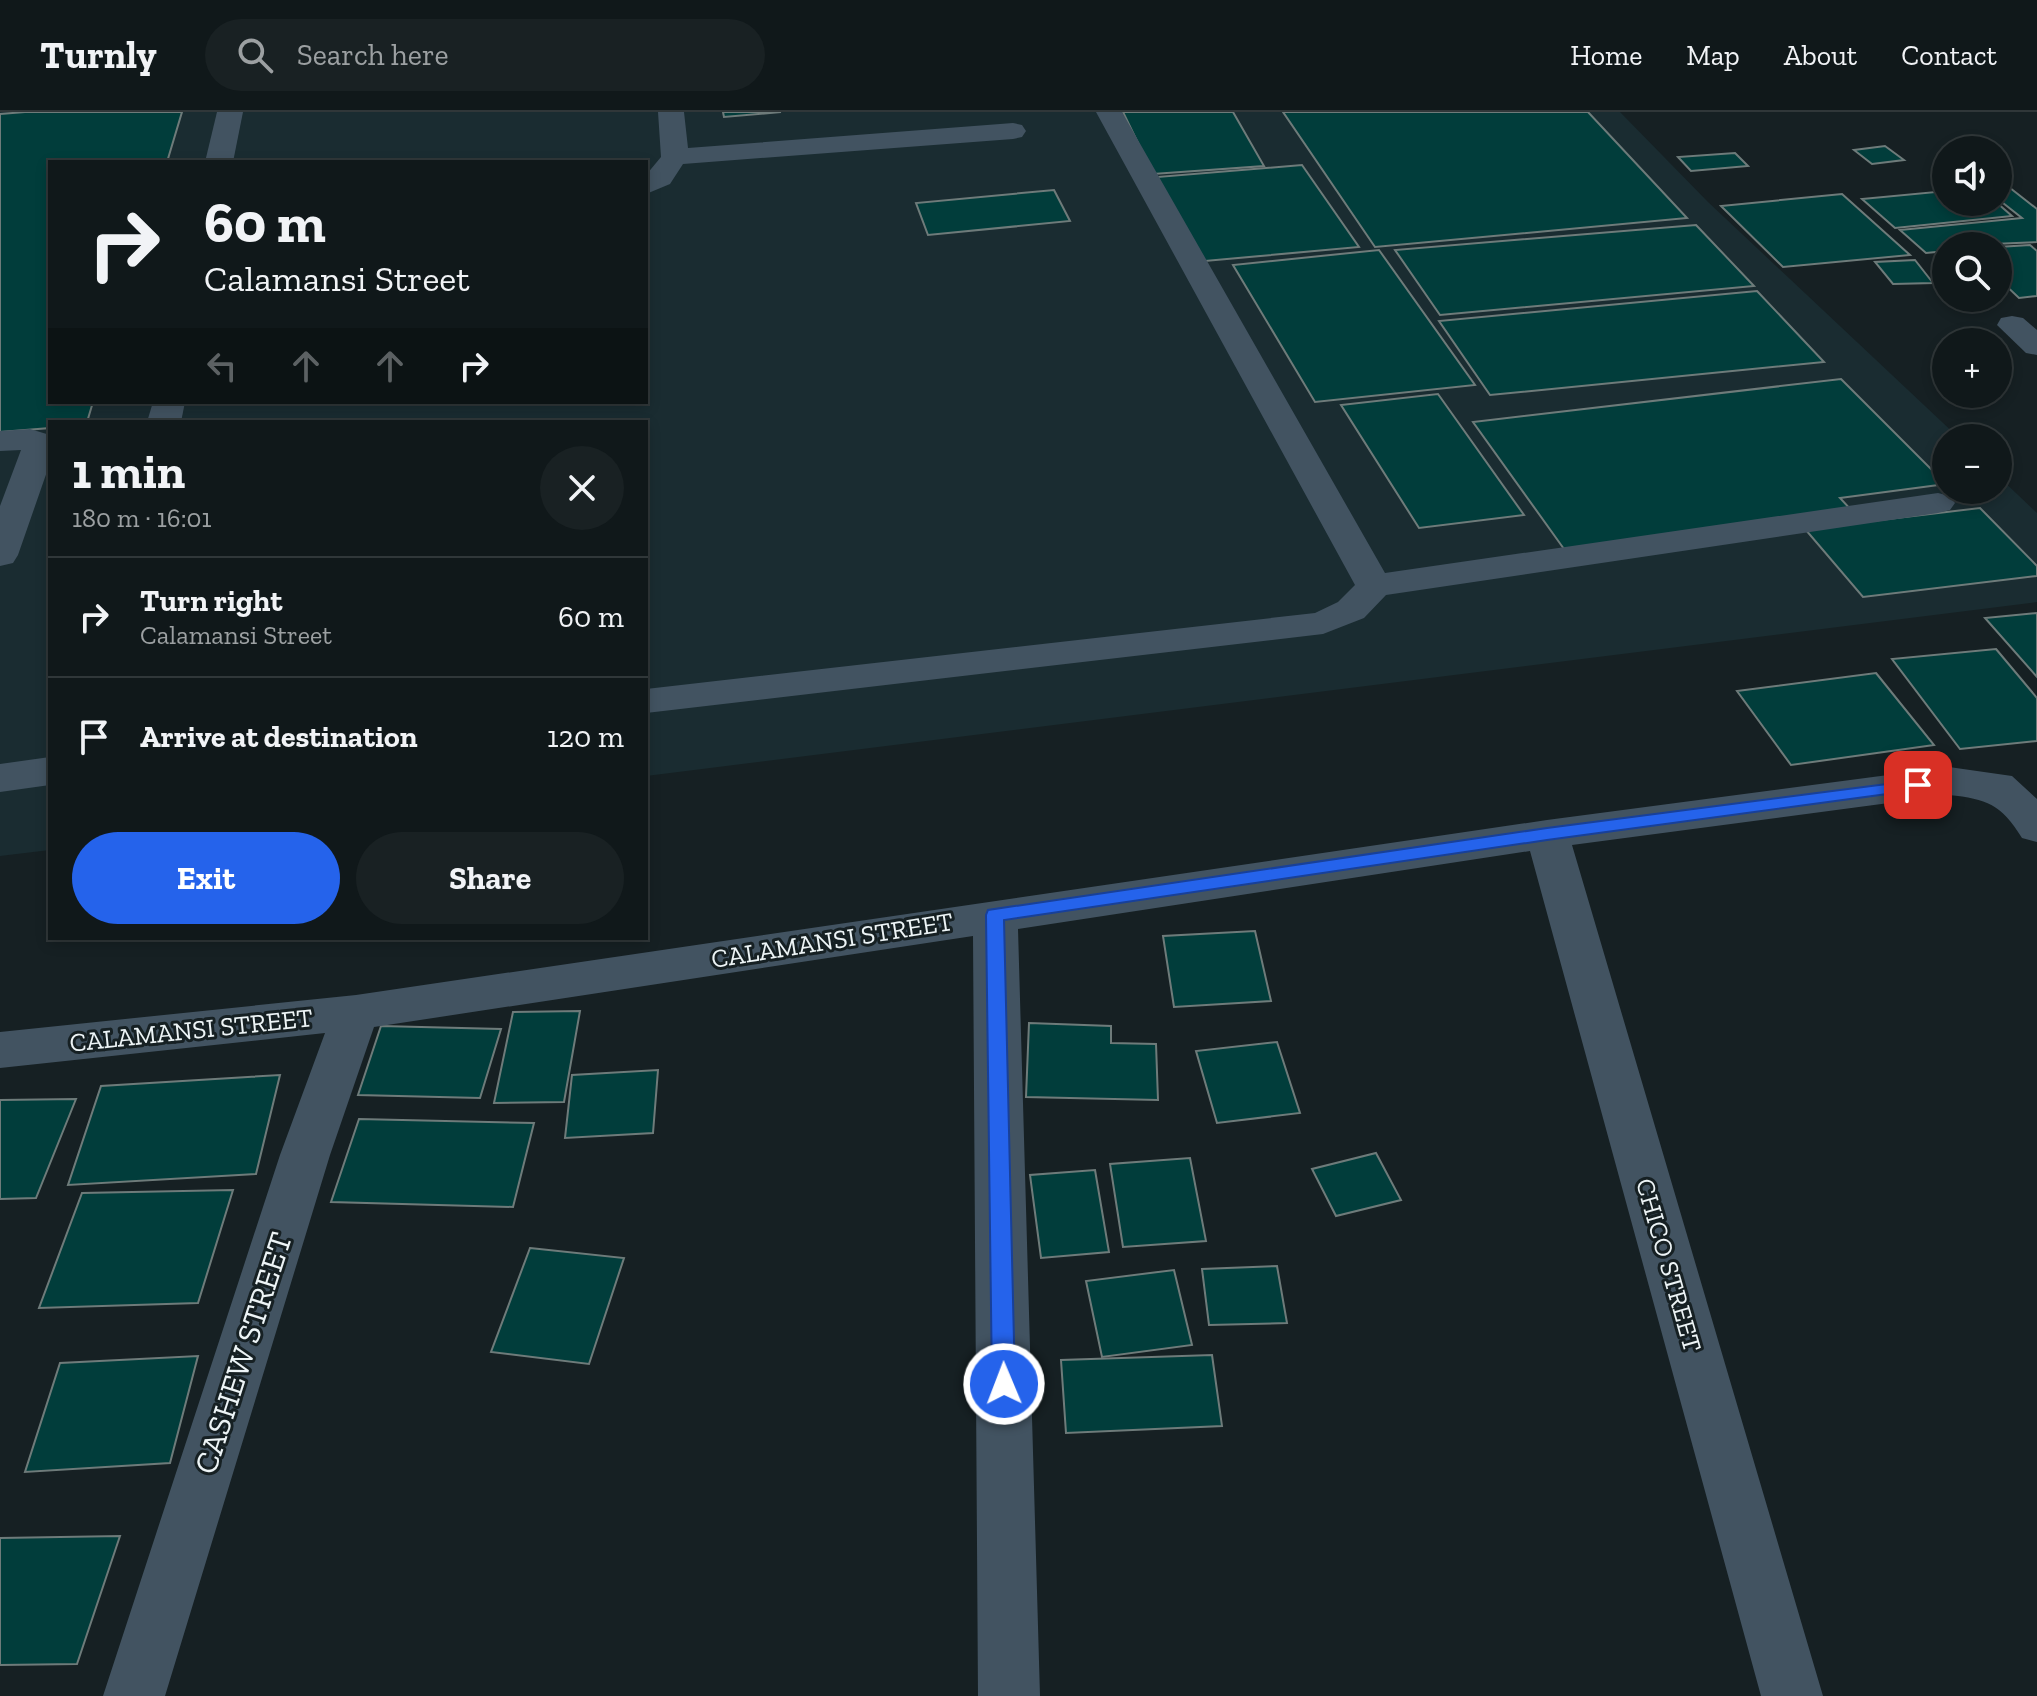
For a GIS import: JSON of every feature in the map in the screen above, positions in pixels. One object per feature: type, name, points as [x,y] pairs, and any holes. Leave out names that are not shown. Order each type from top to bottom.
[{"type":"street","points":[[219,160],[230,112]]},
{"type":"street","points":[[648,185],[660,178],[675,157],[671,112]]},
{"type":"street","points":[[1109,112],[1374,586]]},
{"type":"street","points":[[675,157],[1013,131]]},
{"type":"street","points":[[2012,325],[2037,346]]},
{"type":"street","points":[[0,441],[30,439],[40,443],[0,555]]},
{"type":"street","points":[[648,701],[1323,623],[1351,610],[1374,586],[1932,504]]},
{"type":"street","points":[[0,778],[48,771]]},
{"type":"street","name":"CALAMANSI STREET","points":[[0,1050],[356,1012],[1547,834],[1949,781],[1997,786],[2031,817],[2037,828]]},
{"type":"street","name":"CHICO STREET","points":[[1547,834],[1792,1696]]},
{"type":"street","points":[[995,915],[1009,1696]]},
{"type":"street","name":"CASHEW STREET","points":[[134,1696],[305,1155],[356,1012]]},
{"type":"shaded area","points":[[0,112],[1620,112],[1708,202],[1944,424],[1932,424],[1932,504],[2012,504],[2012,489],[2037,513],[2037,602],[648,776],[648,420],[48,420],[48,850],[0,856]]},
{"type":"building","points":[[182,112],[168,160],[48,160],[48,404],[92,404],[88,420],[48,420],[48,428],[0,432],[0,114]]},
{"type":"building","points":[[723,112],[781,112],[724,117]]},
{"type":"building","points":[[1123,112],[1233,112],[1264,166],[1153,174]]},
{"type":"building","points":[[1283,112],[1588,112],[1687,218],[1375,247]]},
{"type":"building","points":[[1885,146],[1904,160],[1872,164],[1854,150]]},
{"type":"building","points":[[1735,153],[1748,166],[1691,171],[1678,157]]},
{"type":"building","points":[[1302,165],[1359,247],[1205,261],[1157,177]]},
{"type":"building","points":[[2012,189],[2037,209],[2037,242],[2012,243],[2012,232],[1932,232],[1932,252],[1926,253],[1900,230],[2022,218],[2012,210]]},
{"type":"building","points":[[1054,190],[1070,221],[928,235],[916,203]]},
{"type":"building","points":[[1932,192],[1932,216],[2012,216],[1895,228],[1862,199]]},
{"type":"building","points":[[1842,194],[1910,255],[1783,267],[1721,206]]},
{"type":"building","points":[[1696,225],[1754,286],[1440,315],[1395,250]]},
{"type":"building","points":[[2030,245],[2037,251],[2037,296],[2019,298],[2012,291],[2012,246]]},
{"type":"building","points":[[1379,250],[1475,385],[1315,402],[1233,265]]},
{"type":"building","points":[[1915,260],[1932,283],[1893,284],[1875,262]]},
{"type":"building","points":[[1757,291],[1824,362],[1490,395],[1439,321]]},
{"type":"building","points":[[1841,379],[1932,470],[1932,486],[1840,498],[1853,512],[1564,549],[1473,422]]},
{"type":"building","points":[[1438,394],[1524,515],[1419,528],[1341,405]]},
{"type":"building","points":[[1980,508],[2037,566],[2037,576],[1863,597],[1805,529]]},
{"type":"building","points":[[2037,613],[2037,677],[1985,618]]},
{"type":"building","points":[[1996,649],[2037,698],[2037,741],[1960,749],[1892,659]]},
{"type":"building","points":[[1876,673],[1934,745],[1791,765],[1737,691]]},
{"type":"building","points":[[1255,931],[1271,1001],[1174,1007],[1163,936]]},
{"type":"building","points":[[580,1011],[564,1102],[494,1103],[513,1012]]},
{"type":"building","points":[[1029,1023],[1111,1026],[1111,1043],[1156,1044],[1158,1100],[1026,1097]]},
{"type":"building","points":[[381,1026],[501,1029],[480,1098],[358,1095]]},
{"type":"building","points":[[1277,1042],[1300,1113],[1217,1123],[1196,1051]]},
{"type":"building","points":[[658,1070],[653,1133],[565,1138],[572,1075]]},
{"type":"building","points":[[280,1075],[256,1174],[68,1185],[101,1086]]},
{"type":"building","points":[[76,1099],[36,1198],[0,1199],[0,1100]]},
{"type":"building","points":[[359,1119],[534,1123],[513,1207],[331,1202]]},
{"type":"building","points":[[1376,1153],[1401,1200],[1336,1216],[1312,1169]]},
{"type":"building","points":[[1190,1158],[1206,1241],[1123,1247],[1110,1164]]},
{"type":"building","points":[[1095,1170],[1109,1252],[1041,1258],[1030,1175]]},
{"type":"building","points":[[233,1190],[198,1303],[39,1308],[82,1193]]},
{"type":"building","points":[[530,1248],[624,1258],[589,1364],[491,1352]]},
{"type":"building","points":[[1277,1266],[1287,1323],[1209,1325],[1202,1269]]},
{"type":"building","points":[[1174,1270],[1192,1345],[1102,1357],[1086,1281]]},
{"type":"building","points":[[1212,1355],[1222,1426],[1066,1433],[1061,1360]]},
{"type":"building","points":[[198,1356],[170,1463],[25,1472],[60,1363]]},
{"type":"building","points":[[120,1536],[77,1664],[0,1665],[0,1538]]},
{"type":"route","points":[[1004,1384],[995,915],[1547,834],[1918,785]]}]
